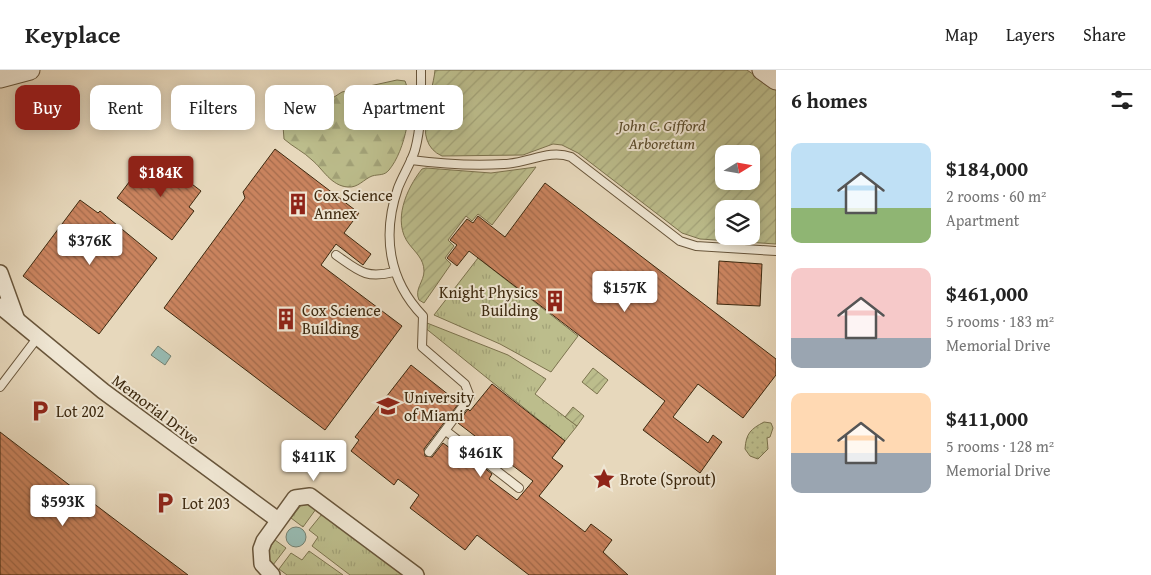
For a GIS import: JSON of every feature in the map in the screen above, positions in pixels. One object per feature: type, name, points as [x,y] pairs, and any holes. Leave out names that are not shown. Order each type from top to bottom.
[{"type":"street","points":[[0,78],[30,70]]},
{"type":"street","points":[[762,70],[776,80]]},
{"type":"street","points":[[0,273],[17,320]]},
{"type":"street","name":"Memorial Drive","points":[[0,306],[110,397],[278,520]]},
{"type":"street","points":[[272,575],[262,564],[261,549],[278,520],[295,498],[310,496],[416,575]]},
{"type":"lane","points":[[421,70],[421,121],[411,160],[399,188],[388,232],[390,256],[394,272],[407,297],[422,316],[422,347],[465,384],[470,398],[429,452]]},
{"type":"lane","points":[[411,160],[442,164],[504,164],[524,163],[550,154],[561,153],[572,157],[680,241],[696,246],[776,250]]},
{"type":"lane","points":[[336,255],[364,274],[377,276],[394,272]]},
{"type":"lane","points":[[0,387],[38,337]]},
{"type":"lane","points":[[446,431],[520,488]]},
{"type":"green space","name":"John C. Gifford Arboretum","points":[[435,70],[747,70],[776,90],[776,244],[760,243],[760,200],[715,200],[715,240],[700,239],[682,233],[578,153],[562,145],[553,144],[523,155],[442,156],[432,149],[427,140],[425,130],[463,130],[463,85],[432,85]]},
{"type":"green space","points":[[397,80],[405,81],[406,85],[374,85]]},
{"type":"green space","points":[[344,92],[344,130],[406,130],[400,151],[389,170],[372,176],[352,187],[337,184],[309,157],[284,139],[283,130],[334,130],[334,97]]},
{"type":"green space","points":[[536,167],[492,225],[478,214],[472,221],[466,216],[448,240],[454,246],[445,258],[451,264],[424,303],[419,300],[418,289],[424,275],[424,267],[421,259],[404,235],[401,216],[406,196],[422,169],[491,173]]},
{"type":"green space","points":[[478,258],[578,336],[551,372],[500,344],[434,315]]},
{"type":"green space","points":[[427,323],[508,355],[546,379],[535,394],[577,426],[565,441],[424,327]]},
{"type":"green space","points":[[593,368],[608,380],[597,394],[582,382]]},
{"type":"green space","points":[[573,407],[584,416],[577,426],[565,417]]},
{"type":"green space","points":[[764,422],[771,423],[773,428],[770,437],[767,438],[768,449],[758,459],[750,456],[745,449],[750,432]]},
{"type":"green space","points":[[302,504],[308,504],[316,509],[303,527],[291,518]]},
{"type":"green space","points":[[322,514],[404,575],[350,575],[312,546],[318,537],[309,530]]},
{"type":"green space","points":[[275,540],[286,548],[273,565],[270,561],[268,550]]},
{"type":"green space","points":[[309,551],[343,575],[287,575],[279,569],[291,553],[302,560]]},
{"type":"water","points":[[158,346],[171,356],[165,365],[151,355]]},
{"type":"water","points":[[296,527],[303,530],[306,537],[303,544],[296,547],[289,544],[286,537],[289,530]]},
{"type":"building","name":"Cox Science Building","points":[[275,149],[359,213],[344,233],[371,254],[363,265],[336,244],[321,265],[402,326],[325,430],[164,308],[245,198],[243,192]]},
{"type":"building","points":[[158,158],[201,191],[189,207],[194,211],[172,240],[117,198],[139,169],[145,174]]},
{"type":"building","points":[[545,183],[776,359],[776,375],[743,418],[698,384],[673,417],[708,443],[713,435],[722,442],[700,473],[643,430],[665,401],[469,251],[457,266],[447,258],[457,245],[450,240],[467,219],[473,223],[478,216],[505,237]]},
{"type":"building","points":[[80,200],[98,213],[100,211],[157,258],[99,334],[23,276]]},
{"type":"building","points":[[719,261],[762,264],[760,306],[717,304]]},
{"type":"building","points":[[411,365],[459,403],[424,449],[425,456],[432,457],[443,443],[474,466],[477,462],[492,474],[489,479],[517,500],[533,481],[504,459],[499,465],[483,453],[488,446],[458,423],[468,409],[470,411],[492,384],[565,441],[552,458],[563,466],[539,496],[585,532],[591,524],[612,540],[603,552],[628,575],[529,575],[477,535],[465,550],[410,508],[419,495],[398,479],[394,485],[351,451],[359,440],[355,437]]},
{"type":"building","points":[[0,432],[68,484],[188,575],[0,575]]},
{"type":"place","name":"Cox Science Annex","points":[[298,204]]},
{"type":"place","name":"Knight Physics Building","points":[[555,301]]},
{"type":"place","name":"Cox Science Building","points":[[286,319]]},
{"type":"place","name":"University of Miami","points":[[388,406]]},
{"type":"place","name":"Lot 202","points":[[40,411]]},
{"type":"place","name":"Brote (Sprout)","points":[[604,479]]},
{"type":"place","name":"Lot 203","points":[[165,503]]}]
